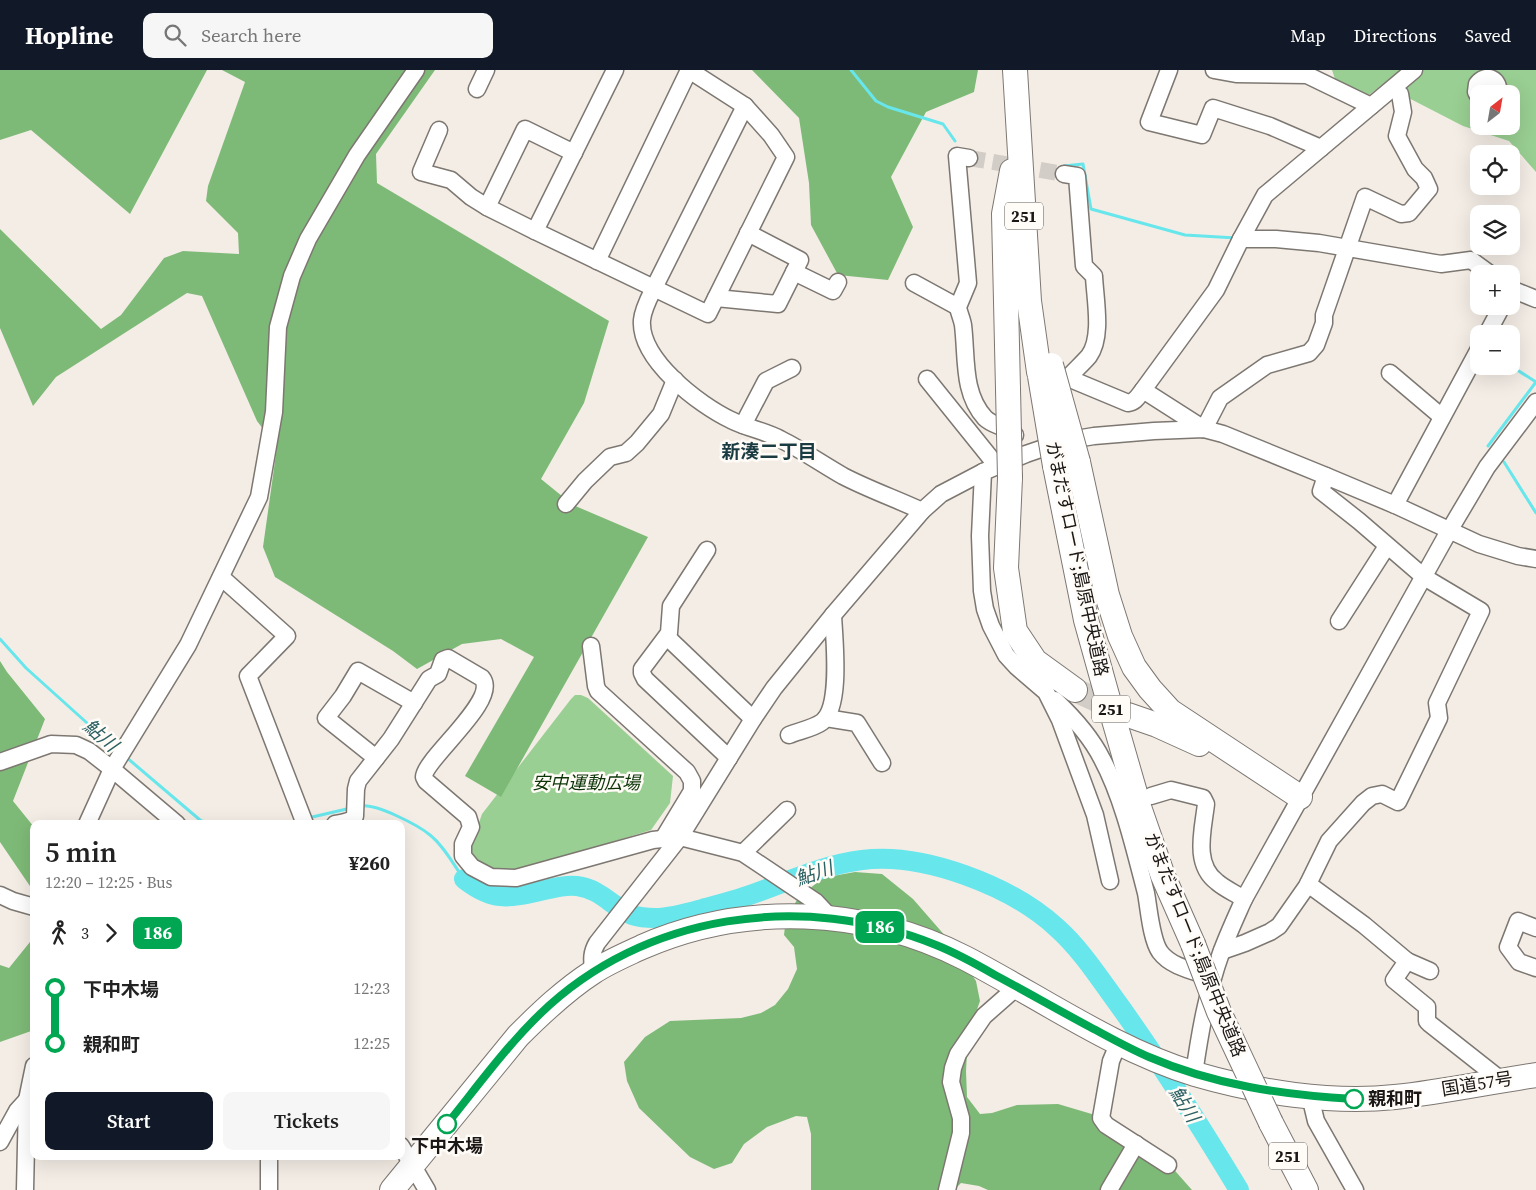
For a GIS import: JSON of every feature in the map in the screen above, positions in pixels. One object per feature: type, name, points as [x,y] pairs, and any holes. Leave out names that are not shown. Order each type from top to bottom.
[{"type":"highway","name":"がまだすロード;島原中央道路","points":[[1014,70],[1029,301],[1053,372],[1086,620],[1140,810],[1163,876],[1220,1012],[1271,1123],[1306,1190]]},
{"type":"highway","points":[[1018,132],[1004,214],[1008,389],[997,472],[1006,568],[1016,631],[1035,661],[1075,690]]},
{"type":"highway","points":[[1066,464],[1120,636],[1134,667],[1150,689],[1170,711],[1300,797]]},
{"type":"highway","points":[[1128,715],[1157,725],[1190,740],[1279,784]]},
{"type":"highway","name":"国道57号","points":[[392,1190],[407,1156],[541,1013],[593,972],[619,957],[657,940],[728,921],[769,916],[831,918],[867,923],[936,945],[965,958],[1119,1042],[1157,1060],[1194,1074],[1237,1085],[1310,1096],[1356,1099],[1394,1098],[1536,1075]]},
{"type":"street","points":[[89,820],[119,758],[188,644],[258,497],[274,412],[278,327],[292,276],[308,239],[357,155],[416,70]]},
{"type":"street","points":[[477,89],[486,70]]},
{"type":"street","points":[[535,231],[615,70]]},
{"type":"street","points":[[439,130],[421,172],[451,180],[471,197],[487,207],[535,231],[597,261],[708,314],[786,156],[745,106],[689,70],[597,261]]},
{"type":"street","points":[[1169,70],[1149,122],[1202,135],[1213,108],[1270,126],[1321,148]]},
{"type":"street","points":[[1214,70],[1236,74],[1307,75],[1371,106]]},
{"type":"street","points":[[1053,372],[1128,403],[1136,400],[1216,290],[1265,195],[1414,70]]},
{"type":"street","points":[[1477,85],[1489,77],[1496,81],[1498,85]]},
{"type":"street","points":[[1204,429],[1220,398],[1267,365],[1309,353],[1316,345],[1324,323],[1324,315],[1365,197],[1401,214],[1409,213],[1429,189],[1424,178],[1415,169],[1397,136],[1404,112],[1400,94]]},
{"type":"street","points":[[745,106],[654,288],[642,320],[644,334],[649,346],[658,362],[675,380],[716,413],[768,434],[844,477],[922,511]]},
{"type":"street","points":[[487,207],[528,124],[574,153]]},
{"type":"street","points":[[969,158],[957,156],[968,283],[958,307],[963,322],[969,387],[972,399],[987,420],[1003,426],[1018,438],[1026,454]]},
{"type":"street","points":[[1053,372],[1093,350],[1097,336],[1094,276],[1084,266],[1077,176],[1064,174]]},
{"type":"street","points":[[716,298],[778,304],[800,260],[748,233]]},
{"type":"street","points":[[1241,239],[1276,239],[1319,243],[1441,264],[1471,260],[1478,265]]},
{"type":"street","points":[[794,272],[832,291],[838,282]]},
{"type":"street","points":[[914,283],[958,307]]},
{"type":"street","points":[[1520,293],[1536,299]]},
{"type":"street","points":[[1395,505],[1470,366]]},
{"type":"street","points":[[743,425],[766,381],[792,368]]},
{"type":"street","points":[[1053,372],[1056,414],[1064,441]]},
{"type":"street","points":[[1390,373],[1442,417]]},
{"type":"street","points":[[566,504],[585,481],[610,457],[626,453],[637,443],[661,414],[675,380]]},
{"type":"street","points":[[927,380],[997,472]]},
{"type":"street","points":[[1143,390],[1204,429]]},
{"type":"street","points":[[1194,1074],[1201,1026],[1213,977],[1244,899],[1449,531],[1487,467],[1536,402]]},
{"type":"street","points":[[593,972],[593,950],[680,837],[752,719],[774,688],[833,615],[922,511],[941,494],[997,472],[1026,454],[1064,441],[1094,436],[1204,429],[1223,434],[1326,476],[1395,505],[1479,544],[1518,556],[1536,559]]},
{"type":"street","points":[[997,472],[980,536],[982,590],[985,609],[991,626],[1006,655],[1072,717],[1102,759],[1134,846],[1151,915],[1154,940],[1161,953],[1171,962],[1213,977]]},
{"type":"street","points":[[1222,951],[1253,939],[1278,926],[1308,884],[1330,841],[1363,803],[1372,796],[1382,794],[1398,802],[1439,718],[1438,703],[1481,611],[1424,577],[1322,491],[1326,476]]},
{"type":"street","points":[[1339,620],[1387,546]]},
{"type":"street","points":[[707,550],[672,606],[670,630],[667,637],[642,669],[643,676],[729,758]]},
{"type":"street","points":[[221,577],[287,636],[248,676],[304,819]]},
{"type":"street","points":[[789,735],[822,722],[830,711],[834,692],[836,662],[833,615]]},
{"type":"street","points":[[667,637],[752,719]]},
{"type":"street","points":[[592,646],[598,691],[687,772],[692,781],[692,791],[689,797],[663,839]]},
{"type":"street","points":[[350,820],[355,810],[356,784],[391,739],[429,680],[438,674],[443,660],[446,658],[484,680],[485,686],[474,710],[424,773],[426,781],[468,817],[471,827],[463,844],[463,856],[472,867],[491,877],[516,878],[653,840],[680,837],[743,853],[816,902],[831,918]]},
{"type":"street","points":[[376,758],[326,718],[330,711],[343,696],[358,671],[414,703]]},
{"type":"street","points":[[1046,692],[1102,812],[1110,881]]},
{"type":"street","points":[[826,718],[857,724],[882,763]]},
{"type":"street","points":[[0,762],[51,744],[67,743],[89,751],[119,758],[173,820]]},
{"type":"street","points":[[1151,796],[1171,790],[1202,798],[1206,804],[1201,852],[1202,862],[1211,877],[1244,899]]},
{"type":"street","points":[[743,853],[787,810]]},
{"type":"street","points":[[1308,884],[1364,925],[1407,961],[1430,971]]},
{"type":"street","points":[[0,895],[30,906]]},
{"type":"street","points":[[1536,928],[1518,922],[1508,947],[1519,962],[1536,968]]},
{"type":"street","points":[[1407,961],[1394,980],[1427,1007],[1427,1021],[1430,1024],[1501,1080]]},
{"type":"street","points":[[947,1190],[961,1133],[961,1118],[951,1082],[953,1068],[958,1054],[984,1016],[1017,987]]},
{"type":"street","points":[[1119,1042],[1110,1061],[1100,1118],[1106,1125],[1168,1165]]},
{"type":"street","points":[[25,1190],[27,1100],[30,1085]]},
{"type":"street","points":[[1310,1096],[1316,1121],[1355,1190]]},
{"type":"street","points":[[2,1132],[27,1100]]},
{"type":"street","points":[[1109,1190],[1136,1144]]},
{"type":"street","points":[[407,1156],[427,1190]]},
{"type":"street","points":[[269,1160],[269,1190]]},
{"type":"green space","points":[[0,70],[207,70],[130,214],[31,130],[0,140]]},
{"type":"green space","points":[[222,70],[435,70],[376,154],[377,183],[609,321],[584,403],[541,479],[573,505],[648,537],[501,797],[465,776],[534,657],[501,639],[462,644],[417,669],[393,651],[275,577],[263,547],[277,447],[257,421],[202,296],[187,293],[56,377],[33,406],[0,328],[0,229],[101,329],[121,315],[164,258],[183,251],[239,254],[238,233],[206,201],[208,186],[245,82]]},
{"type":"green space","points":[[752,70],[978,70],[974,92],[926,112],[891,177],[913,227],[888,280],[838,275],[811,225],[809,183],[799,118]]},
{"type":"green space","points":[[1332,70],[1401,70],[1369,95],[1335,79]]},
{"type":"green space","points":[[1424,70],[1536,70],[1536,172],[1520,154],[1520,145],[1512,145],[1509,141],[1491,135],[1520,135],[1520,85],[1470,85],[1470,128],[1397,92]]},
{"type":"green space","points":[[0,661],[45,719],[13,801],[30,822],[30,886],[0,842]]},
{"type":"green space","name":"安中運動広場","points":[[575,695],[588,698],[673,776],[670,803],[651,830],[521,870],[489,870],[470,856],[470,848],[482,814]]},
{"type":"green space","points":[[855,872],[882,874],[913,899],[947,938],[976,981],[980,1001],[968,1035],[966,1071],[967,1097],[980,1114],[992,1113],[1017,1105],[1058,1104],[1112,1120],[1169,1164],[1192,1190],[988,1190],[979,1186],[961,1183],[954,1190],[811,1190],[811,1134],[807,1117],[796,1116],[767,1127],[744,1144],[732,1163],[714,1169],[690,1157],[639,1108],[627,1081],[624,1062],[645,1037],[670,1021],[741,1018],[761,1013],[775,1005],[788,989],[797,969],[794,947],[784,935],[786,918],[797,900],[822,878]]},
{"type":"green space","points":[[30,942],[30,1031],[0,1042],[0,965],[9,968]]},
{"type":"waterway","points":[[851,70],[876,101],[888,107],[943,124],[955,141]]},
{"type":"waterway","points":[[1064,166],[1083,164],[1091,209],[1185,235],[1236,238]]},
{"type":"waterway","points":[[1520,372],[1536,382]]},
{"type":"waterway","points":[[1488,446],[1536,382]]},
{"type":"waterway","points":[[1504,462],[1536,513]]},
{"type":"waterway","name":"鮎川","points":[[0,639],[26,668],[117,750]]},
{"type":"waterway","name":"鮎川","points":[[126,757],[200,820]]},
{"type":"waterway","name":"鮎川","points":[[362,806],[377,808],[405,820]]},
{"type":"waterway","name":"鮎川","points":[[308,818],[351,808]]},
{"type":"waterway","name":"鮎川","points":[[405,820],[435,839],[464,879]]},
{"type":"waterway","name":"鮎川","points":[[464,879],[485,892],[504,896],[514,896],[563,886],[577,886],[600,894],[618,908],[632,915],[655,918],[679,915],[728,902],[817,870],[847,862],[886,859],[912,861],[965,875],[1015,898],[1037,912],[1056,927],[1082,954],[1151,1050],[1239,1190]]},
{"type":"tunnel","points":[[969,158],[1064,174]]},
{"type":"tunnel","points":[[1075,690],[1125,713]]},
{"type":"bus line","name":"186","points":[[447,1124],[518,1036],[541,1013],[593,972],[619,957],[657,940],[728,921],[769,916],[831,918],[867,923],[936,945],[965,958],[1119,1042],[1147,1056],[1194,1074],[1237,1085],[1276,1092],[1354,1099]]},
{"type":"place","name":"親和町","points":[[1354,1099]]},
{"type":"place","name":"下中木場","points":[[447,1124]]},
{"type":"district","name":"新湊二丁目","points":[[769,451]]}]
